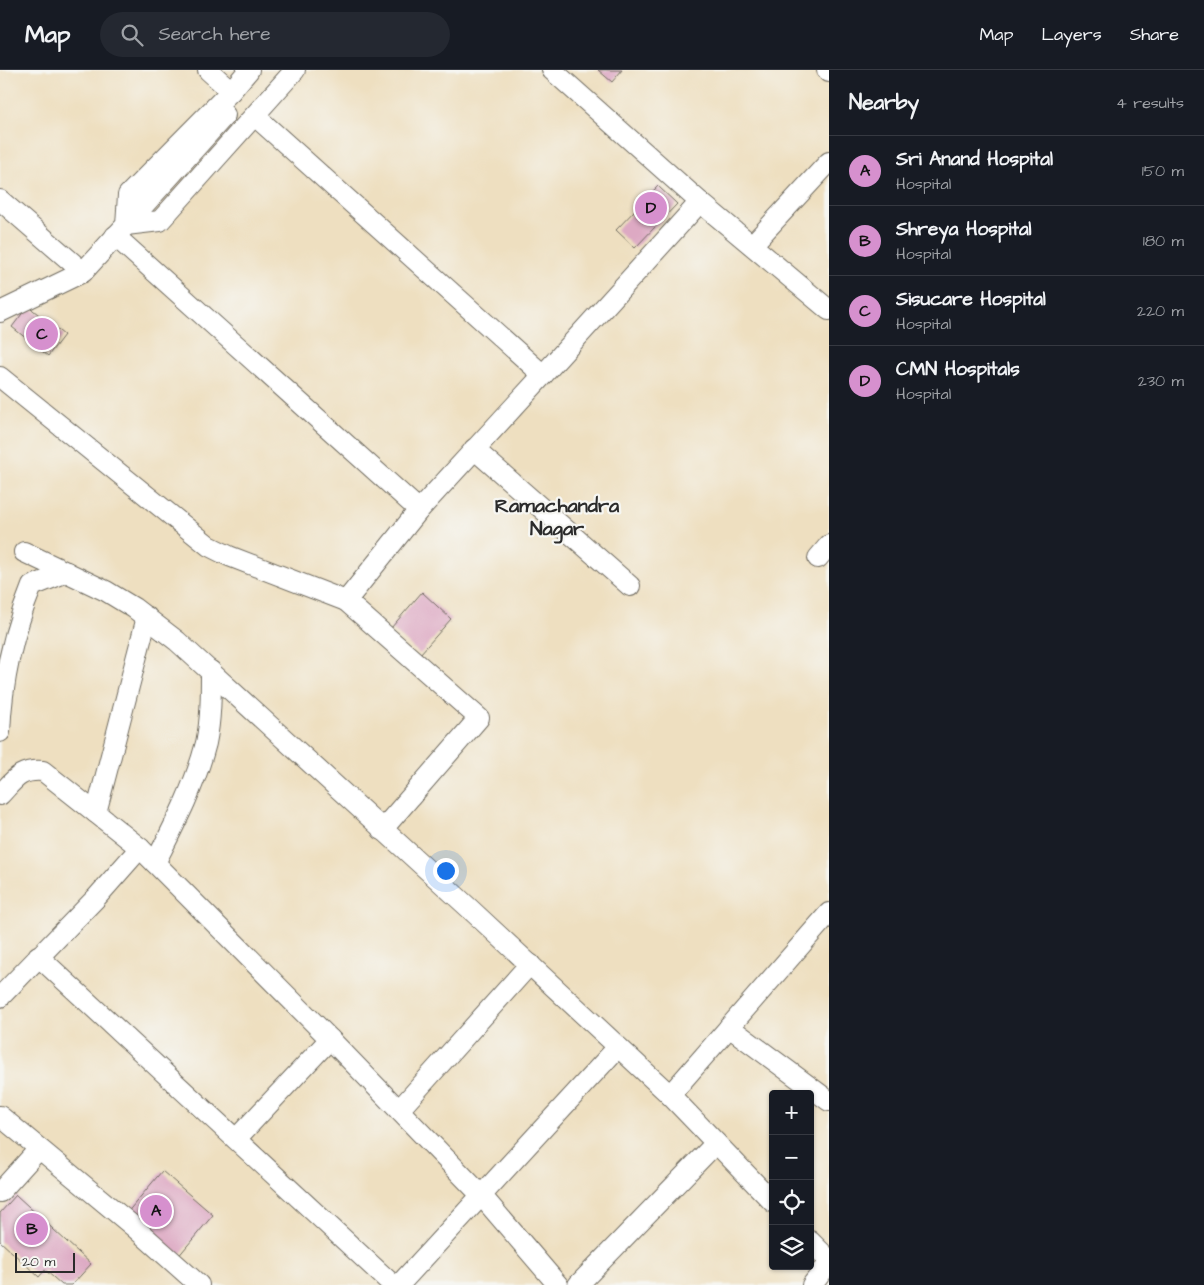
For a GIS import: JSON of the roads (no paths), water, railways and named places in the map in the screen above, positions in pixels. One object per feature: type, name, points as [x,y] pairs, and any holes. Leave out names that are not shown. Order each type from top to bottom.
[{"type":"street","points":[[208,70],[232,91]]},
{"type":"street","points":[[120,231],[128,195],[232,91],[249,70]]},
{"type":"street","points":[[0,312],[83,272],[152,198],[264,70]]},
{"type":"street","points":[[120,231],[160,221],[295,70]]},
{"type":"street","points":[[552,70],[700,202],[829,310]]},
{"type":"street","points":[[255,116],[543,375]]},
{"type":"street","points":[[752,245],[829,162]]},
{"type":"street","points":[[0,200],[83,272]]},
{"type":"street","points":[[346,601],[419,510],[700,202]]},
{"type":"street","points":[[120,231],[419,510]]},
{"type":"street","points":[[0,377],[208,546],[229,556],[346,601],[479,718],[382,830]]},
{"type":"street","points":[[474,449],[630,586]]},
{"type":"street","points":[[24,552],[106,591],[147,617],[177,640],[670,1095],[769,1198]]},
{"type":"street","points":[[0,732],[1,700],[22,612],[32,586],[67,572]]},
{"type":"street","points":[[96,813],[147,617]]},
{"type":"street","points":[[156,863],[189,795],[206,743],[211,712],[211,671]]},
{"type":"street","points":[[0,795],[18,776],[30,770],[43,771],[140,848],[481,1194],[558,1285]]},
{"type":"street","points":[[0,996],[96,898],[140,848]]},
{"type":"street","points":[[670,1095],[829,913]]},
{"type":"street","points":[[38,956],[393,1285]]},
{"type":"street","points":[[399,1110],[530,964]]},
{"type":"street","points":[[729,1027],[829,1101]]},
{"type":"street","points":[[236,1139],[330,1039]]},
{"type":"street","points":[[399,1285],[618,1047]]},
{"type":"street","points":[[0,1116],[134,1227],[199,1285]]},
{"type":"street","points":[[578,1285],[716,1143]]},
{"type":"street","points":[[0,1192],[39,1149]]},
{"type":"street","points":[[812,1285],[829,1262],[814,1245]]},
{"type":"place","name":"CMN Hospitals","points":[[651,208]]},
{"type":"place","name":"Sisucare Hospital","points":[[42,334]]},
{"type":"place","name":"Sri Anand Hospital","points":[[156,1211]]},
{"type":"place","name":"Shreya Hospital","points":[[32,1229]]},
{"type":"district","name":"Ramachandra Nagar","points":[[557,516]]}]
